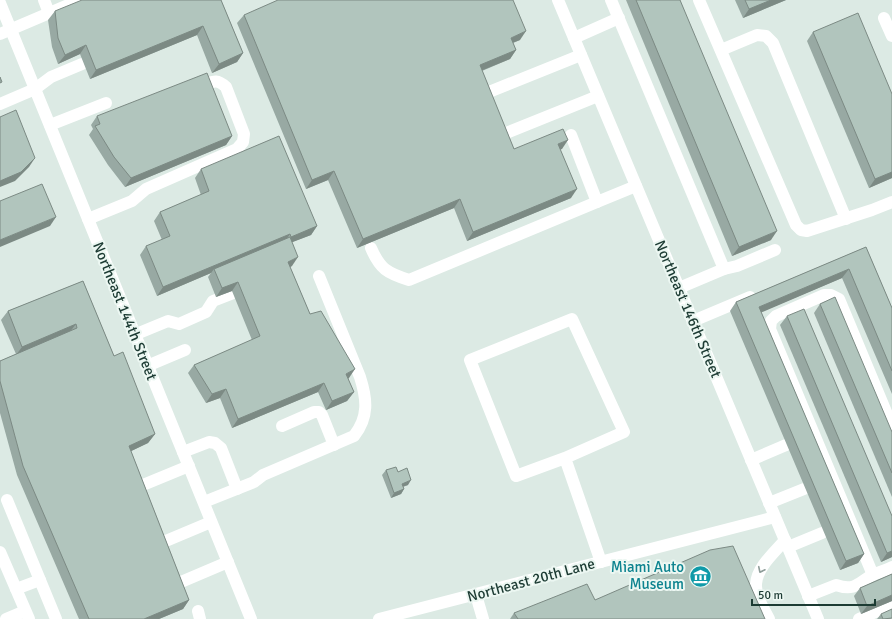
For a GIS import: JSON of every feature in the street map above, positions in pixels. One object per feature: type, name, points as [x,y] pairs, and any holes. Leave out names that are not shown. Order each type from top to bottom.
[{"type":"street","points":[[44,0],[49,13]]},
{"type":"street","points":[[5,32],[80,0]]},
{"type":"street","name":"Northeast 146th Street","points":[[558,0],[818,619]]},
{"type":"street","points":[[611,0],[724,269]]},
{"type":"street","points":[[700,0],[796,226],[801,230],[807,231],[846,219],[892,202]]},
{"type":"street","name":"Northeast 144th Street","points":[[0,3],[5,32],[35,89],[251,619]]},
{"type":"street","points":[[574,38],[619,18]]},
{"type":"street","points":[[884,18],[892,36]]},
{"type":"street","points":[[721,50],[757,35],[766,36],[772,43],[846,219]]},
{"type":"street","points":[[484,94],[581,55]]},
{"type":"street","points":[[0,104],[35,89],[51,77],[82,64]]},
{"type":"street","points":[[88,219],[132,201],[146,189],[237,149],[243,142],[244,134],[226,87],[221,82],[214,81],[204,85]]},
{"type":"street","points":[[501,135],[598,96]]},
{"type":"street","points":[[50,126],[106,103]]},
{"type":"street","points":[[570,136],[598,202]]},
{"type":"street","points":[[371,248],[377,262],[386,271],[409,280],[636,186]]},
{"type":"street","points":[[679,288],[775,250]]},
{"type":"street","points":[[204,502],[254,482],[264,475],[354,436],[361,428],[365,409],[364,389],[319,276]]},
{"type":"street","points":[[692,321],[757,293]]},
{"type":"street","points":[[134,335],[168,321],[179,324],[206,312],[213,301],[231,294]]},
{"type":"street","points":[[873,575],[770,329],[771,321],[776,316],[824,295],[832,295],[839,299],[892,426]]},
{"type":"street","points":[[572,319],[624,432],[565,458],[516,476],[470,360],[572,319]]},
{"type":"street","points":[[147,366],[185,350]]},
{"type":"street","points":[[282,426],[314,412],[319,412],[322,415],[334,445]]},
{"type":"street","points":[[183,452],[209,442],[215,442],[221,448],[237,489]]},
{"type":"street","points":[[751,460],[786,445]]},
{"type":"street","points":[[565,458],[601,562]]},
{"type":"street","points":[[138,487],[189,466]]},
{"type":"street","points":[[769,503],[804,489]]},
{"type":"street","points":[[7,500],[56,619]]},
{"type":"street","name":"Northeast 20th Lane","points":[[379,619],[775,517]]},
{"type":"street","points":[[161,543],[212,522]]},
{"type":"street","points":[[769,619],[760,602],[756,584],[763,565],[786,543],[822,533]]},
{"type":"street","points":[[0,552],[27,615],[11,618]]},
{"type":"street","points":[[181,582],[228,562]]},
{"type":"street","points":[[808,596],[836,585],[851,587],[892,567]]},
{"type":"street","points":[[16,589],[40,580]]},
{"type":"street","points":[[476,595],[483,619]]},
{"type":"street","points":[[859,619],[892,605]]},
{"type":"building","points":[[82,0],[221,0],[243,53],[219,64],[203,26],[96,70],[86,45],[65,55],[58,38],[55,11]]},
{"type":"building","points":[[278,0],[513,0],[526,31],[511,38],[516,50],[480,65],[514,149],[563,129],[568,140],[558,144],[577,189],[473,232],[460,199],[363,239],[334,171],[312,180],[244,15]]},
{"type":"building","points":[[636,0],[680,0],[777,231],[739,247]]},
{"type":"building","points":[[745,0],[771,0],[749,9]]},
{"type":"building","points":[[858,13],[892,94],[892,172],[875,179],[813,32]]},
{"type":"building","points":[[207,73],[232,136],[131,178],[114,157],[95,126],[100,124],[97,116]]},
{"type":"building","points":[[16,110],[35,158],[21,172],[0,181],[0,117]]},
{"type":"building","points":[[279,136],[317,226],[291,237],[290,234],[163,287],[146,246],[170,236],[160,212],[209,191],[201,169]]},
{"type":"building","points":[[42,184],[56,217],[0,240],[0,201]]},
{"type":"building","points":[[290,237],[298,257],[288,262],[310,314],[321,311],[355,369],[346,374],[354,392],[332,401],[324,383],[238,419],[226,389],[212,394],[194,365],[260,336],[238,282],[222,288],[214,269]]},
{"type":"building","points":[[866,247],[892,308],[892,371],[849,269],[759,307],[864,554],[846,561],[736,302]]},
{"type":"building","points":[[83,281],[114,356],[123,352],[155,434],[129,446],[189,600],[144,619],[89,619],[23,466],[0,381],[0,361],[77,328],[76,324],[22,347],[8,311]]},
{"type":"building","points":[[835,297],[892,432],[892,473],[820,304]]},
{"type":"building","points":[[804,309],[892,516],[892,551],[887,553],[787,316]]},
{"type":"building","points":[[396,467],[398,472],[407,468],[411,480],[402,484],[404,489],[394,493],[386,470]]},
{"type":"building","name":"Miami Auto Museum","points":[[733,546],[765,619],[518,619],[514,613],[587,584],[595,600],[710,550]]},
{"type":"building","points":[[892,574],[892,595],[867,606],[860,588]]},
{"type":"building","points":[[892,609],[892,618],[883,619],[881,614]]},
{"type":"place","name":"Miami Auto Museum","points":[[700,576]]}]
